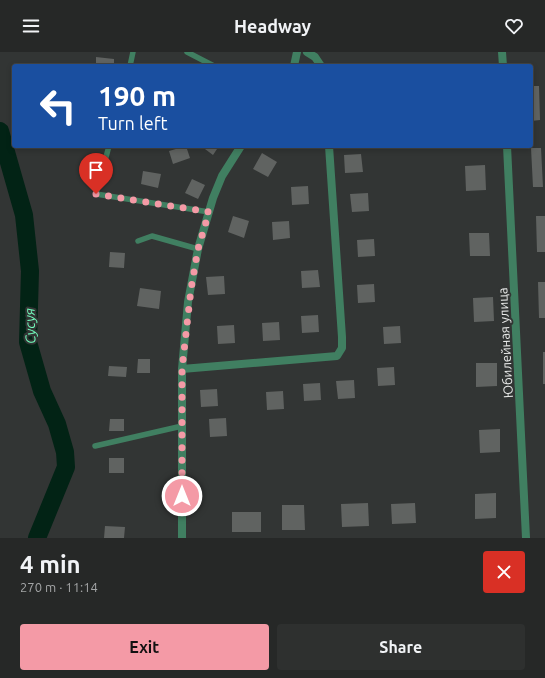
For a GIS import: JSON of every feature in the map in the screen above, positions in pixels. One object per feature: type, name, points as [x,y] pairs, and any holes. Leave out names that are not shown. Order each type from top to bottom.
[{"type":"street","points":[[294,64],[297,52]]},
{"type":"street","points":[[310,52],[320,64]]},
{"type":"street","points":[[502,52],[502,64]]},
{"type":"street","points":[[182,538],[182,369],[188,302],[198,249],[209,212],[222,176],[240,148]]},
{"type":"street","points":[[182,369],[337,356],[342,348],[342,337],[329,148]]},
{"type":"street","name":"Юбилейная улица","points":[[507,148],[526,538]]},
{"type":"lane","points":[[130,64],[133,52]]},
{"type":"lane","points":[[187,52],[210,64]]},
{"type":"lane","points":[[108,148],[96,194],[209,212]]},
{"type":"lane","points":[[138,241],[152,236],[198,249]]},
{"type":"lane","points":[[96,446],[182,426]]},
{"type":"building","points":[[96,57],[114,59],[114,64],[96,64]]},
{"type":"building","points":[[533,86],[539,86],[540,120],[533,121]]},
{"type":"building","points":[[179,148],[187,148],[190,158],[173,164],[169,151]]},
{"type":"building","points":[[204,148],[218,148],[213,155]]},
{"type":"building","points":[[531,148],[541,148],[543,187],[533,187]]},
{"type":"building","points":[[262,153],[277,162],[268,177],[253,169]]},
{"type":"building","points":[[361,154],[363,172],[345,173],[344,155]]},
{"type":"building","points":[[485,165],[486,190],[466,191],[465,166]]},
{"type":"building","points":[[143,171],[161,174],[158,188],[141,184]]},
{"type":"building","points":[[192,179],[205,185],[198,199],[185,193]]},
{"type":"building","points":[[308,186],[309,204],[292,205],[291,187]]},
{"type":"building","points":[[368,193],[369,211],[352,212],[350,194]]},
{"type":"building","points":[[233,216],[249,221],[244,238],[228,232]]},
{"type":"building","points":[[536,216],[545,216],[545,252],[537,252]]},
{"type":"building","points":[[289,221],[290,238],[273,240],[272,222]]},
{"type":"building","points":[[469,233],[489,233],[490,256],[470,256]]},
{"type":"building","points":[[374,239],[375,256],[358,257],[357,240]]},
{"type":"building","points":[[110,252],[125,253],[124,268],[109,267]]},
{"type":"building","points":[[318,270],[320,287],[302,288],[301,271]]},
{"type":"building","points":[[224,276],[225,294],[208,295],[206,277]]},
{"type":"building","points":[[538,282],[545,282],[545,318],[539,318]]},
{"type":"building","points":[[374,284],[375,302],[358,303],[357,285]]},
{"type":"building","points":[[140,288],[161,291],[159,309],[137,306]]},
{"type":"building","points":[[493,297],[494,321],[474,322],[473,298]]},
{"type":"building","points":[[318,315],[319,332],[302,333],[301,316]]},
{"type":"building","points":[[279,322],[280,340],[263,341],[262,323]]},
{"type":"building","points":[[234,325],[235,343],[218,344],[217,326]]},
{"type":"building","points":[[400,326],[401,343],[384,344],[383,327]]},
{"type":"building","points":[[543,352],[545,352],[545,384],[543,384]]},
{"type":"building","points":[[138,359],[150,359],[150,373],[137,373]]},
{"type":"building","points":[[476,363],[497,363],[497,386],[476,387]]},
{"type":"building","points":[[109,366],[127,367],[126,377],[108,376]]},
{"type":"building","points":[[394,367],[395,385],[378,386],[377,368]]},
{"type":"building","points":[[354,380],[355,398],[338,399],[336,381]]},
{"type":"building","points":[[320,383],[321,400],[304,401],[303,384]]},
{"type":"building","points":[[217,389],[218,406],[201,407],[200,390]]},
{"type":"building","points":[[283,391],[284,409],[267,410],[266,392]]},
{"type":"building","points":[[226,418],[227,436],[210,437],[209,419]]},
{"type":"building","points":[[110,419],[124,419],[124,431],[109,431]]},
{"type":"building","points":[[500,429],[500,452],[480,453],[479,430]]},
{"type":"building","points":[[109,458],[124,458],[124,473],[109,473]]},
{"type":"building","points":[[496,493],[496,518],[475,519],[475,494]]},
{"type":"building","points":[[368,503],[369,526],[342,527],[341,504]]},
{"type":"building","points":[[415,503],[416,523],[392,524],[391,504]]},
{"type":"building","points":[[282,505],[304,505],[305,530],[282,530]]},
{"type":"building","points":[[232,512],[261,512],[261,532],[232,532]]},
{"type":"building","points":[[105,526],[125,527],[124,538],[104,538]]},
{"type":"waterway","name":"Сусуя","points":[[0,131],[24,215],[30,271],[28,342],[42,391],[57,424],[65,452],[66,467],[37,538]]},
{"type":"route","points":[[96,194],[209,212],[198,249],[188,302],[182,369],[182,496]]}]
